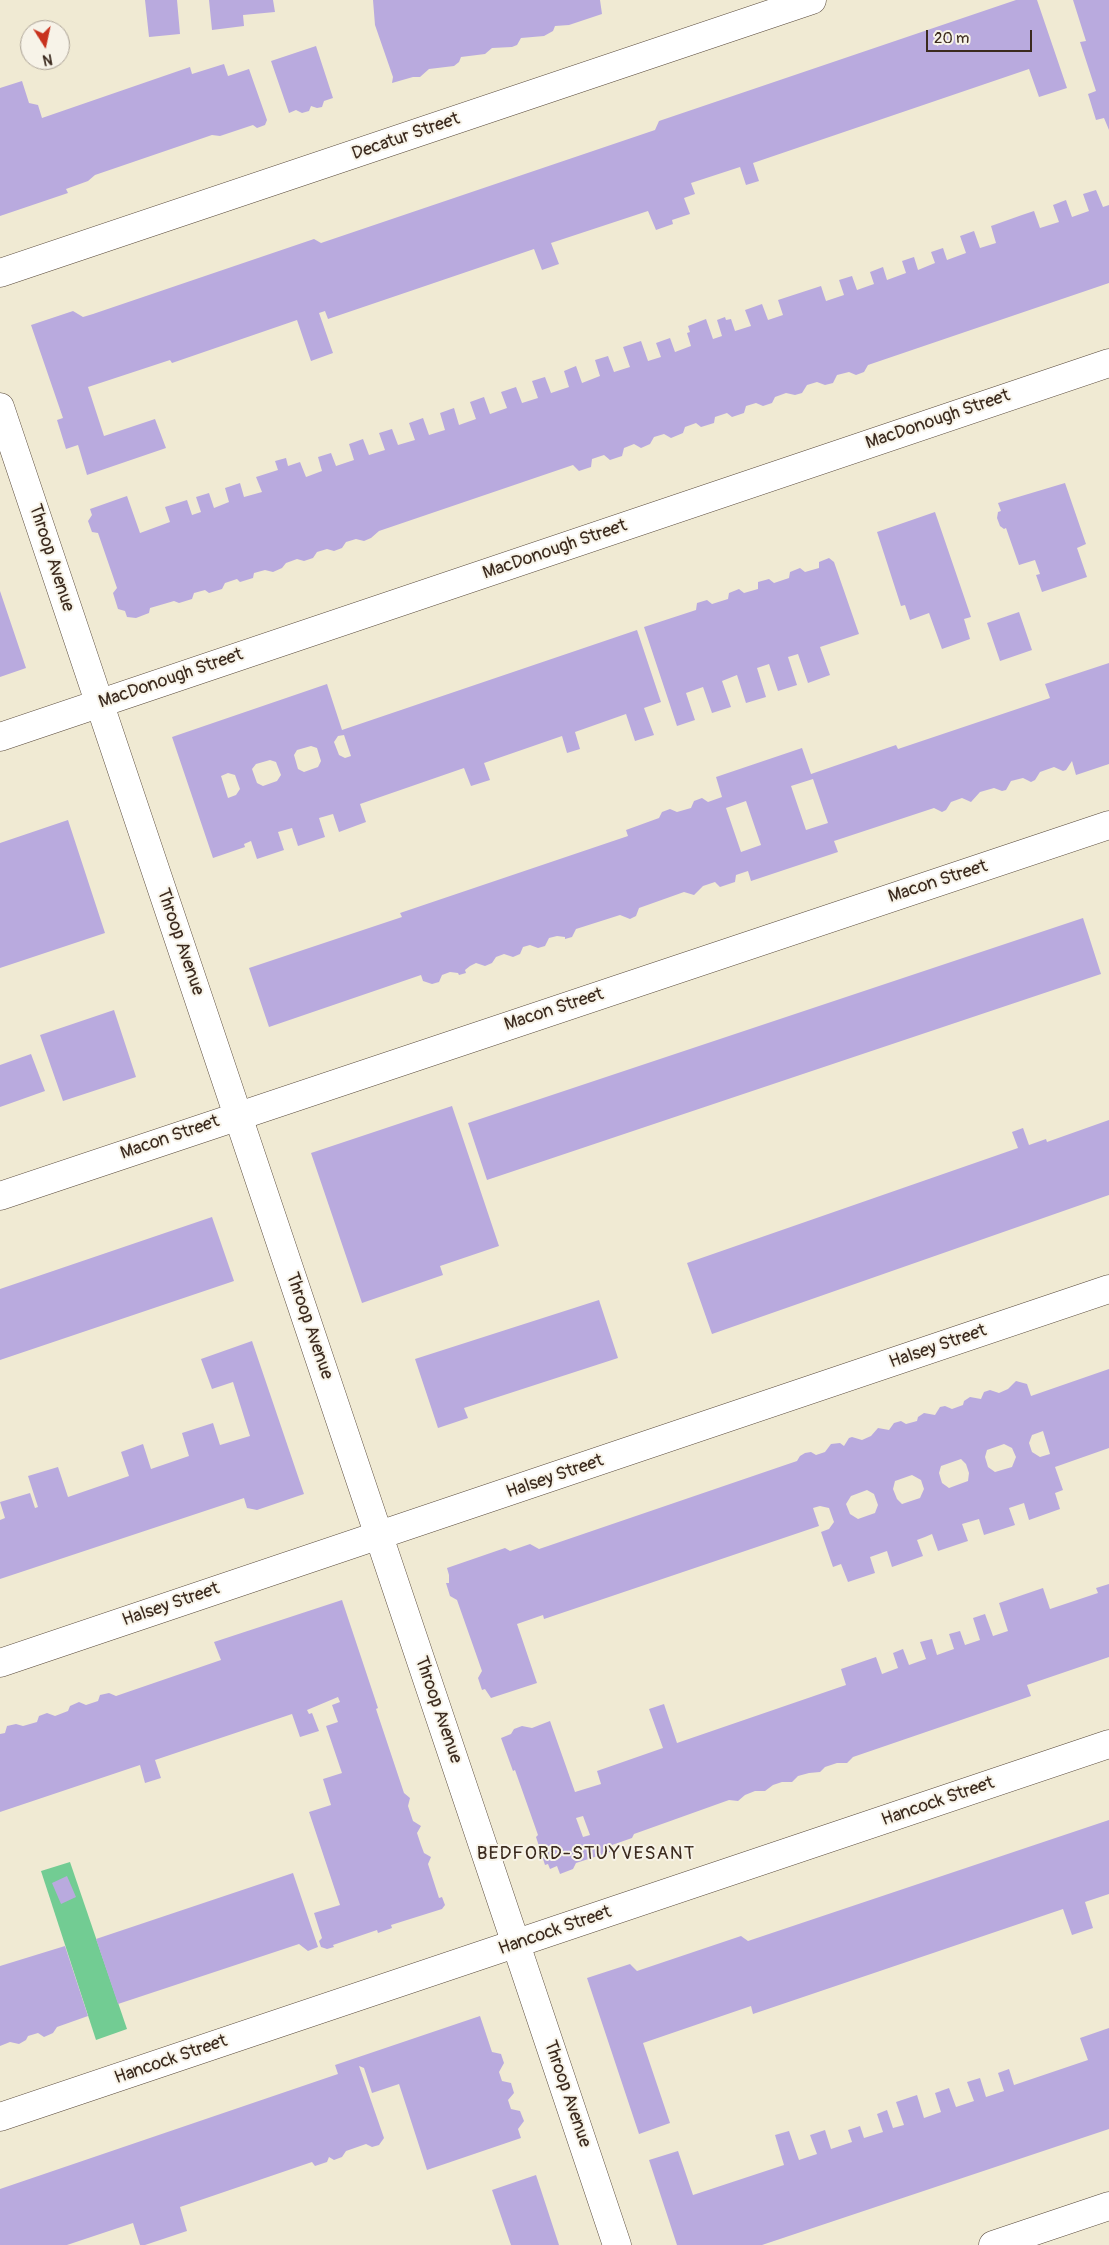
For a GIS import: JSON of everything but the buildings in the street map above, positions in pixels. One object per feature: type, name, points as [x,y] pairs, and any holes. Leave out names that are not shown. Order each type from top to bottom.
[{"type":"street","name":"Decatur Street","points":[[0,273],[812,0]]},
{"type":"street","name":"MacDonough Street","points":[[0,737],[1109,363]]},
{"type":"street","name":"Throop Avenue","points":[[0,407],[618,2245]]},
{"type":"street","name":"Macon Street","points":[[0,1196],[1109,825]]},
{"type":"street","name":"Halsey Street","points":[[0,1662],[379,1534],[528,1486],[1109,1289]]},
{"type":"street","name":"Hancock Street","points":[[0,2118],[1109,1744]]},
{"type":"street","points":[[993,2245],[1109,2206]]},
{"type":"green space","points":[[70,1862],[127,2029],[96,2040],[41,1871]]},
{"type":"district","name":"BEDFORD-STUYVESANT","points":[[586,1854]]}]
